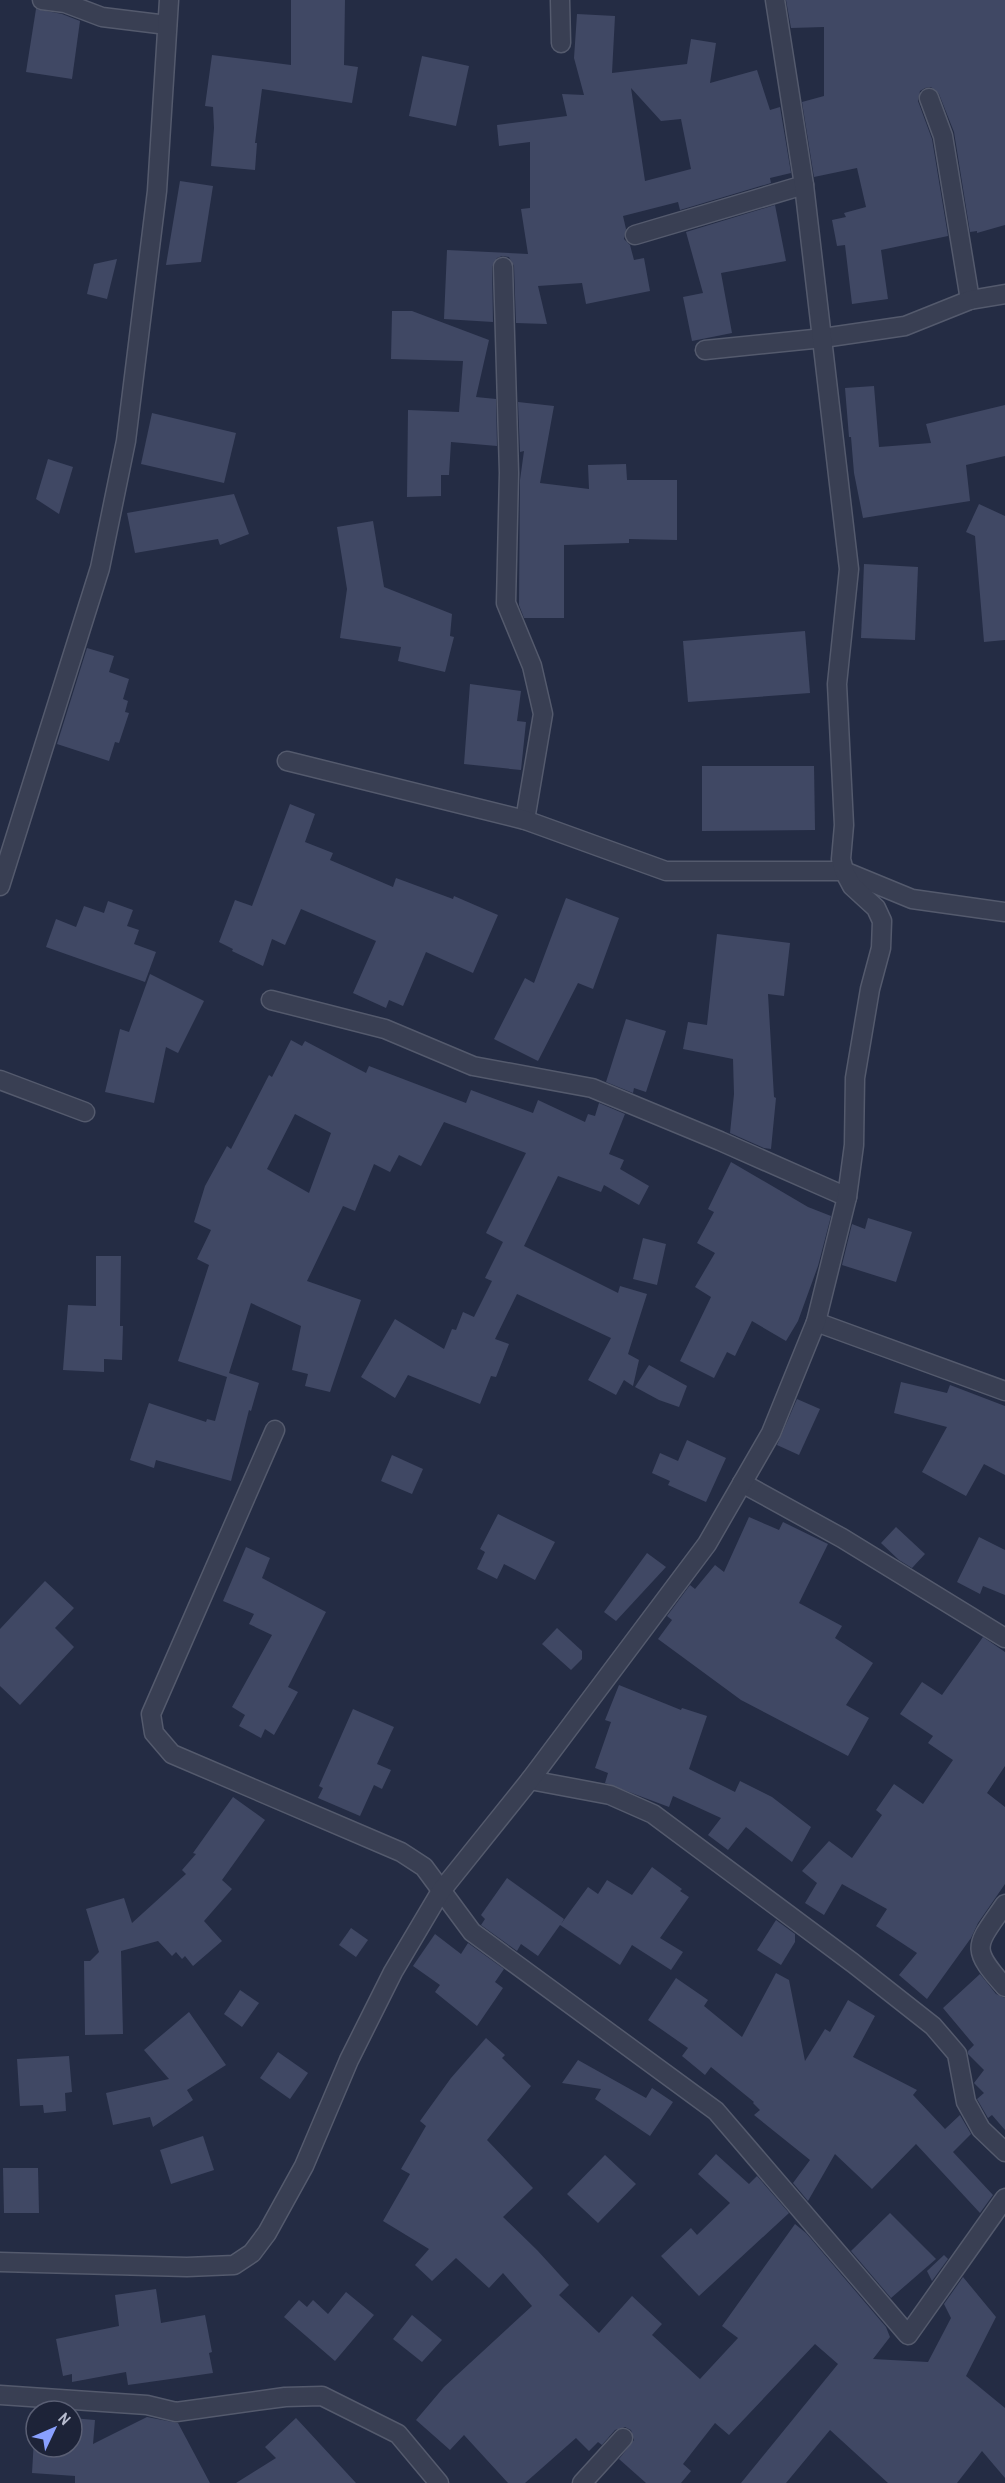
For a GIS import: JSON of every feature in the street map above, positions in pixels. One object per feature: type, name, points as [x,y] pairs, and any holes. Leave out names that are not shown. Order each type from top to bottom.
[{"type":"street","points":[[42,0],[65,3],[102,17],[167,25]]},
{"type":"street","points":[[0,886],[100,568],[126,441],[157,191],[169,0]]},
{"type":"street","points":[[560,0],[561,43]]},
{"type":"street","points":[[0,2262],[222,2266],[234,2265],[252,2253],[267,2233],[304,2166],[350,2060],[388,1982],[441,1891],[530,1780],[707,1544],[771,1433],[816,1322],[847,1197],[854,1145],[855,1078],[870,989],[881,948],[882,921],[876,908],[852,886],[841,859],[844,825],[837,684],[849,569],[804,185],[775,0]]},
{"type":"street","points":[[929,98],[943,136],[970,300]]},
{"type":"street","points":[[635,235],[804,185]]},
{"type":"street","points":[[503,267],[509,473],[506,603],[532,666],[543,714],[525,820]]},
{"type":"street","points":[[705,350],[823,338],[905,326],[970,300],[1005,294]]},
{"type":"street","points":[[288,761],[525,820],[666,870],[844,871],[912,899],[1005,912]]},
{"type":"street","points":[[271,1000],[385,1029],[473,1066],[592,1088],[847,1197]]},
{"type":"street","points":[[0,1080],[85,1112]]},
{"type":"street","points":[[816,1322],[1005,1391]]},
{"type":"street","points":[[275,1430],[151,1714],[153,1733],[172,1754],[401,1852],[424,1868],[472,1932],[716,2111],[908,2336],[1005,2198]]},
{"type":"street","points":[[742,1483],[842,1538],[1005,1638]]},
{"type":"street","points":[[530,1780],[610,1795],[653,1814],[933,2026],[957,2054],[966,2102],[981,2129],[1005,2152]]},
{"type":"street","points":[[1005,1904],[985,1934],[979,1949],[985,1965],[1005,1987]]},
{"type":"street","points":[[0,2395],[147,2405],[176,2412],[285,2397],[321,2396],[398,2434],[439,2483]]},
{"type":"street","points":[[582,2483],[623,2438]]},
{"type":"building","points":[[291,0],[345,0],[344,65],[358,67],[352,103],[262,89],[255,143],[257,143],[255,170],[211,166],[213,107],[205,106],[212,55],[291,65]]},
{"type":"building","points":[[786,0],[1005,0],[1005,225],[977,233],[977,231],[970,232],[954,132],[939,94],[931,87],[920,91],[918,101],[932,139],[948,236],[881,250],[888,299],[852,304],[845,245],[837,246],[832,220],[846,217],[844,213],[866,207],[857,168],[814,177],[802,102],[824,96],[824,27],[791,28]]},
{"type":"building","points":[[36,9],[62,14],[80,21],[72,79],[26,72]]},
{"type":"building","points":[[577,14],[615,16],[612,73],[687,64],[691,39],[716,43],[710,83],[757,70],[770,110],[780,107],[791,173],[770,178],[771,183],[680,210],[678,202],[623,216],[626,229],[624,239],[630,245],[634,260],[644,258],[650,291],[586,304],[582,283],[538,286],[547,324],[516,323],[514,266],[509,257],[502,256],[497,258],[492,267],[493,322],[444,319],[447,250],[528,254],[521,209],[530,208],[530,142],[499,146],[497,125],[567,116],[562,94],[584,95],[574,58]],"holes":[[[631,88],[661,121],[681,119],[691,169],[645,181]]]},
{"type":"building","points":[[422,56],[469,66],[456,126],[409,116]]},
{"type":"building","points":[[180,181],[213,186],[201,262],[166,265]]},
{"type":"building","points":[[775,205],[786,261],[721,273],[732,333],[692,341],[683,297],[703,293],[686,232]]},
{"type":"building","points":[[117,259],[107,299],[87,294],[94,264]]},
{"type":"building","points":[[392,311],[412,311],[489,340],[476,397],[496,399],[497,446],[451,442],[449,475],[441,475],[441,496],[407,497],[408,410],[459,412],[463,361],[391,359]]},
{"type":"building","points":[[874,386],[879,447],[931,443],[926,424],[1005,405],[1005,456],[966,465],[970,501],[863,518],[854,473],[851,437],[849,437],[845,388]]},
{"type":"building","points":[[518,402],[554,406],[540,483],[589,489],[588,465],[626,464],[627,480],[677,480],[677,540],[629,539],[629,543],[564,545],[564,618],[524,618],[519,605],[520,480],[524,451],[520,452]]},
{"type":"building","points":[[152,413],[236,433],[224,483],[141,464]]},
{"type":"building","points":[[48,459],[73,467],[59,514],[36,499]]},
{"type":"building","points":[[234,494],[249,534],[220,545],[218,539],[135,553],[127,513]]},
{"type":"building","points":[[979,504],[1005,516],[1005,640],[984,642],[975,536],[966,532]]},
{"type":"building","points":[[373,521],[384,587],[452,614],[450,636],[454,637],[445,672],[398,661],[401,647],[340,638],[347,589],[337,527]]},
{"type":"building","points":[[864,564],[918,567],[915,640],[861,638]]},
{"type":"building","points":[[805,631],[810,693],[688,702],[683,641]]},
{"type":"building","points":[[87,648],[114,656],[109,672],[129,679],[123,699],[128,701],[125,712],[129,713],[119,743],[115,742],[109,761],[57,744]]},
{"type":"building","points":[[470,684],[521,691],[517,721],[526,722],[521,770],[464,764]]},
{"type":"building","points":[[702,766],[814,766],[815,830],[702,831]]},
{"type":"building","points":[[290,804],[315,814],[305,842],[333,853],[330,860],[393,887],[396,878],[453,899],[454,896],[498,915],[473,973],[426,952],[403,1006],[389,1000],[386,1008],[353,993],[376,941],[301,909],[285,945],[272,939],[263,966],[219,942],[235,900],[252,906]]},
{"type":"building","points":[[566,898],[619,918],[593,989],[578,983],[538,1061],[494,1039],[525,978],[534,983]]},
{"type":"building","points":[[108,901],[133,910],[127,926],[139,930],[134,944],[156,952],[145,982],[46,947],[56,919],[76,927],[84,906],[104,913]]},
{"type":"building","points":[[717,934],[790,943],[784,996],[768,994],[774,1097],[776,1098],[771,1149],[730,1133],[734,1094],[733,1059],[683,1049],[688,1022],[707,1025]]},
{"type":"building","points":[[150,974],[204,1001],[178,1053],[166,1047],[154,1103],[105,1092],[120,1029],[129,1032]]},
{"type":"building","points":[[626,1019],[666,1031],[646,1092],[634,1088],[633,1093],[606,1082]]},
{"type":"building","points":[[291,1040],[302,1046],[305,1041],[366,1073],[369,1066],[466,1103],[471,1090],[533,1113],[538,1100],[585,1122],[588,1114],[595,1116],[599,1103],[625,1114],[609,1154],[624,1160],[620,1169],[649,1186],[639,1205],[604,1185],[601,1192],[558,1176],[524,1246],[618,1293],[620,1286],[647,1294],[628,1354],[639,1360],[633,1386],[624,1380],[616,1395],[588,1380],[611,1338],[517,1294],[495,1339],[509,1344],[496,1377],[491,1376],[480,1404],[408,1375],[395,1398],[361,1377],[395,1319],[444,1349],[452,1329],[456,1330],[463,1312],[474,1317],[492,1281],[485,1278],[503,1242],[486,1233],[526,1153],[444,1122],[421,1166],[399,1155],[390,1172],[374,1164],[355,1211],[343,1206],[307,1281],[361,1300],[330,1392],[305,1386],[308,1374],[292,1370],[301,1326],[251,1303],[229,1373],[259,1383],[251,1411],[249,1410],[231,1481],[156,1460],[154,1468],[130,1460],[149,1403],[206,1422],[207,1419],[215,1421],[227,1377],[178,1361],[209,1265],[197,1259],[211,1230],[194,1222],[205,1186],[227,1146],[231,1149],[269,1075],[272,1077]],"holes":[[[295,1114],[331,1133],[309,1193],[267,1169]]]},
{"type":"building","points":[[731,1162],[808,1207],[831,1216],[818,1266],[798,1321],[786,1341],[752,1321],[735,1356],[727,1352],[714,1378],[680,1361],[711,1297],[695,1287],[715,1253],[697,1243],[714,1212],[708,1209]]},
{"type":"building","points":[[868,1218],[912,1232],[896,1282],[842,1265],[852,1224],[865,1229]]},
{"type":"building","points":[[643,1238],[666,1244],[657,1285],[633,1279]]},
{"type":"building","points":[[96,1256],[121,1256],[122,1360],[104,1359],[104,1372],[63,1370],[68,1305],[96,1306]]},
{"type":"building","points":[[649,1365],[687,1386],[679,1407],[659,1400],[635,1387]]},
{"type":"building","points":[[901,1382],[947,1393],[950,1385],[1005,1406],[1005,1475],[984,1464],[966,1496],[922,1472],[947,1427],[894,1413]]},
{"type":"building","points":[[797,1399],[820,1409],[799,1455],[777,1445]]},
{"type":"building","points":[[687,1440],[726,1458],[706,1502],[668,1485],[670,1481],[652,1473],[660,1453],[678,1461]]},
{"type":"building","points":[[392,1455],[423,1469],[412,1494],[381,1481]]},
{"type":"building","points":[[498,1514],[555,1542],[535,1580],[504,1564],[497,1579],[477,1569],[485,1552],[480,1549]]},
{"type":"building","points":[[749,1517],[779,1530],[783,1522],[828,1544],[799,1603],[842,1626],[835,1638],[873,1663],[846,1705],[869,1718],[848,1756],[741,1700],[658,1639],[672,1620],[667,1616],[690,1585],[695,1589],[715,1565],[724,1572]]},
{"type":"building","points":[[896,1527],[925,1554],[912,1568],[899,1560],[881,1543]]},
{"type":"building","points":[[979,1537],[1005,1550],[1005,1595],[983,1586],[980,1594],[957,1582]]},
{"type":"building","points":[[246,1547],[270,1558],[262,1578],[326,1612],[288,1687],[298,1692],[274,1735],[265,1729],[261,1738],[239,1726],[245,1715],[232,1707],[272,1635],[249,1624],[254,1614],[223,1601]]},
{"type":"building","points":[[647,1553],[666,1567],[616,1621],[604,1612]]},
{"type":"building","points":[[45,1581],[74,1608],[55,1628],[74,1647],[20,1705],[0,1686],[0,1629]]},
{"type":"building","points":[[557,1628],[582,1651],[582,1659],[571,1670],[542,1644]]},
{"type":"building","points":[[983,1637],[1005,1652],[1005,1766],[987,1793],[1005,1807],[1005,1884],[978,1923],[971,1938],[927,1999],[899,1975],[917,1953],[876,1926],[887,1909],[842,1884],[824,1915],[805,1903],[817,1883],[802,1871],[829,1841],[852,1858],[882,1815],[876,1810],[894,1784],[923,1804],[953,1760],[928,1743],[933,1736],[900,1714],[922,1682],[942,1695]]},
{"type":"building","points":[[619,1685],[681,1710],[682,1708],[707,1716],[689,1769],[735,1792],[740,1781],[772,1797],[811,1827],[792,1862],[746,1827],[728,1850],[708,1835],[721,1818],[673,1796],[669,1807],[605,1783],[608,1773],[595,1768],[611,1722],[605,1720]]},
{"type":"building","points":[[353,1709],[394,1727],[377,1764],[391,1770],[382,1789],[374,1785],[360,1816],[318,1798],[323,1788],[319,1786]]},
{"type":"building","points":[[233,1797],[265,1820],[222,1880],[232,1889],[204,1921],[222,1941],[193,1966],[185,1956],[182,1959],[176,1952],[172,1956],[158,1941],[121,1951],[123,2034],[85,2035],[84,1961],[90,1961],[99,1952],[86,1909],[124,1898],[132,1923],[186,1874],[182,1870],[196,1854],[193,1853]]},
{"type":"building","points":[[652,1867],[682,1889],[680,1891],[689,1897],[660,1938],[683,1952],[671,1970],[632,1945],[620,1965],[560,1925],[538,1956],[521,1944],[517,1951],[481,1925],[485,1919],[481,1915],[507,1878],[564,1919],[561,1924],[588,1887],[598,1894],[607,1880],[632,1895]]},
{"type":"building","points":[[776,1920],[795,1934],[795,1942],[781,1965],[757,1950]]},
{"type":"building","points":[[351,1928],[368,1940],[356,1957],[339,1945]]},
{"type":"building","points":[[435,1934],[461,1954],[468,1943],[504,1969],[495,1982],[503,1988],[477,2026],[435,1992],[440,1985],[413,1966]]},
{"type":"building","points":[[776,1973],[789,1980],[805,2061],[825,2029],[830,2032],[848,2000],[875,2016],[853,2057],[917,2090],[913,2095],[945,2129],[960,2115],[971,2134],[953,2152],[993,2195],[980,2213],[916,2144],[872,2189],[835,2154],[808,2201],[793,2183],[810,2160],[754,2115],[760,2110],[754,2102],[711,2067],[705,2075],[682,2056],[688,2048],[648,2020],[676,1978],[708,2000],[704,2006],[742,2037]]},
{"type":"building","points":[[980,1974],[996,1994],[1005,1998],[1005,2130],[992,2115],[988,2118],[977,2099],[984,2093],[974,2083],[984,2070],[968,2054],[974,2045],[943,2008]]},
{"type":"building","points":[[240,1990],[259,2003],[242,2027],[224,2014]]},
{"type":"building","points":[[189,2012],[226,2065],[187,2090],[193,2100],[153,2127],[150,2117],[113,2125],[106,2093],[169,2079],[144,2050]]},
{"type":"building","points":[[486,2038],[505,2055],[502,2058],[531,2086],[487,2140],[533,2188],[503,2217],[569,2285],[559,2295],[599,2333],[632,2296],[662,2324],[652,2335],[700,2379],[738,2338],[722,2326],[795,2224],[806,2233],[886,2327],[890,2337],[873,2359],[928,2362],[951,2318],[944,2304],[963,2277],[996,2317],[966,2376],[1005,2408],[1005,2478],[982,2451],[957,2483],[888,2483],[830,2430],[786,2483],[741,2483],[838,2364],[815,2344],[729,2435],[715,2423],[683,2464],[691,2471],[681,2483],[646,2483],[619,2459],[634,2440],[631,2430],[625,2427],[615,2430],[602,2445],[598,2442],[589,2451],[576,2438],[525,2483],[508,2483],[464,2435],[450,2450],[416,2420],[444,2387],[532,2306],[503,2273],[489,2288],[456,2258],[432,2281],[415,2265],[429,2249],[383,2221],[410,2174],[401,2169],[426,2126],[420,2121],[451,2078]]},
{"type":"building","points":[[278,2052],[308,2073],[290,2099],[260,2078]]},
{"type":"building","points":[[69,2056],[72,2092],[65,2093],[66,2111],[44,2113],[43,2105],[20,2106],[17,2059]]},
{"type":"building","points":[[578,2060],[646,2098],[652,2088],[673,2102],[650,2136],[595,2099],[601,2089],[562,2083]]},
{"type":"building","points":[[203,2136],[214,2170],[171,2184],[160,2150]]},
{"type":"building","points":[[716,2154],[749,2184],[757,2176],[789,2213],[699,2296],[661,2256],[691,2228],[697,2235],[730,2203],[698,2174]]},
{"type":"building","points":[[605,2155],[636,2184],[598,2223],[567,2194]]},
{"type":"building","points":[[3,2168],[38,2168],[39,2213],[4,2213]]},
{"type":"building","points":[[890,2213],[936,2259],[891,2298],[851,2251]]},
{"type":"building","points":[[944,2255],[948,2259],[932,2281],[927,2271]]},
{"type":"building","points":[[156,2289],[161,2323],[205,2315],[212,2352],[209,2353],[213,2373],[128,2385],[126,2372],[72,2382],[72,2374],[63,2376],[56,2339],[119,2326],[115,2295]]},
{"type":"building","points":[[346,2292],[374,2315],[335,2361],[284,2317],[299,2300],[307,2307],[313,2300],[328,2314]]},
{"type":"building","points":[[412,2315],[442,2340],[422,2362],[393,2339]]},
{"type":"building","points":[[147,2417],[178,2423],[210,2483],[75,2483],[75,2476],[32,2473],[33,2459],[84,2459],[84,2419],[95,2420],[93,2444]]},
{"type":"building","points":[[296,2418],[356,2483],[236,2483],[276,2458],[265,2447]]}]
